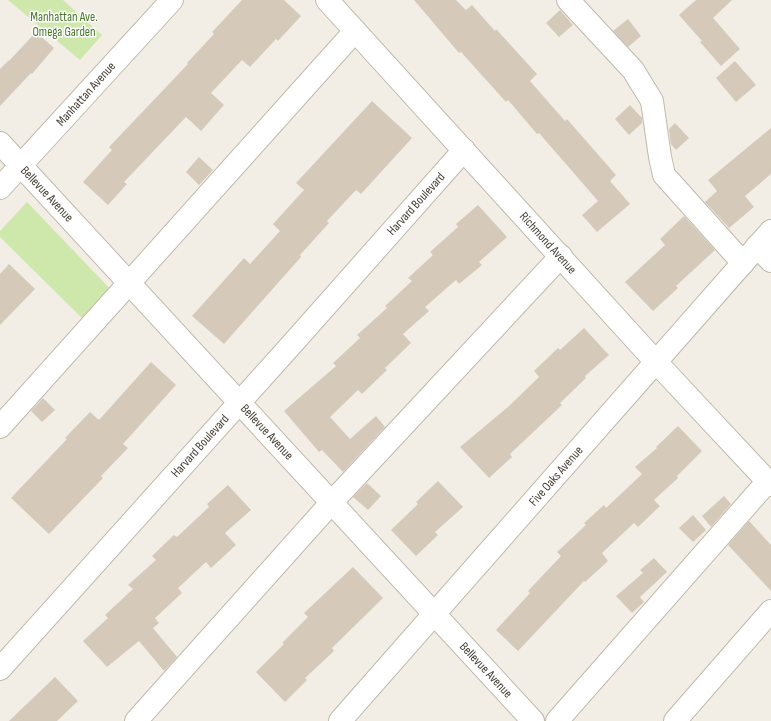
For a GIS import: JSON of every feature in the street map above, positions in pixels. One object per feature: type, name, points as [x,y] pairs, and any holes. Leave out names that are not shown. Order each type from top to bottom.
[{"type":"street","name":"Manhattan Avenue","points":[[0,188],[172,0]]},
{"type":"street","name":"Richmond Avenue","points":[[327,0],[656,362],[769,483]]},
{"type":"street","points":[[568,0],[633,70],[652,100],[664,175],[743,263]]},
{"type":"street","points":[[0,427],[355,31]]},
{"type":"street","name":"Bellevue Avenue","points":[[0,143],[533,721]]},
{"type":"street","name":"Harvard Boulevard","points":[[0,669],[464,150]]},
{"type":"street","name":"Five Oaks Avenue","points":[[340,721],[743,263],[766,246]]},
{"type":"street","points":[[136,721],[332,502],[561,256]]},
{"type":"street","points":[[557,721],[769,483]]},
{"type":"street","points":[[675,721],[771,611]]},
{"type":"green space","name":"Manhattan Ave. Omega Garden","points":[[8,0],[63,0],[102,35],[80,60]]},
{"type":"green space","points":[[27,202],[114,293],[86,322],[0,237],[0,231]]},
{"type":"building","points":[[242,0],[284,0],[301,16],[278,41],[276,39],[250,67],[242,60],[211,93],[224,105],[201,131],[186,117],[124,182],[127,184],[108,205],[83,182],[112,150],[109,147],[188,64],[187,63],[214,34],[212,32]]},
{"type":"building","points":[[414,0],[456,0],[466,10],[472,5],[537,74],[530,81],[565,121],[567,119],[616,175],[610,181],[630,204],[597,232],[582,215],[598,201],[539,133],[537,134],[508,100],[506,102],[461,52],[459,53]]},
{"type":"building","points":[[696,0],[732,0],[713,18],[740,49],[721,66],[700,42],[702,41],[679,15]]},
{"type":"building","points":[[560,10],[573,25],[559,37],[546,23]]},
{"type":"building","points":[[628,19],[641,36],[628,47],[613,31]]},
{"type":"building","points":[[36,32],[54,48],[32,74],[31,73],[0,106],[0,69]]},
{"type":"building","points":[[735,61],[756,85],[736,102],[716,78]]},
{"type":"building","points":[[372,101],[412,138],[361,194],[356,190],[327,221],[329,223],[300,255],[301,257],[224,344],[192,316],[244,258],[250,264],[280,231],[273,224],[304,190],[296,183]]},
{"type":"building","points":[[630,105],[642,118],[642,123],[629,135],[615,119]]},
{"type":"building","points":[[675,123],[689,138],[676,150],[671,144],[669,129]]},
{"type":"building","points":[[771,128],[771,174],[745,196],[754,207],[729,228],[705,202],[717,191],[708,180]]},
{"type":"building","points":[[199,157],[213,170],[199,185],[186,172]]},
{"type":"building","points":[[478,205],[507,237],[479,262],[482,265],[459,284],[456,280],[425,307],[429,311],[403,334],[411,343],[385,368],[387,370],[362,394],[358,390],[330,417],[350,439],[376,416],[385,427],[343,472],[322,450],[319,452],[284,411],[336,366],[333,363],[360,338],[357,335],[387,308],[385,306],[412,281],[408,278],[433,255],[430,252],[458,227],[456,224]]},
{"type":"building","points":[[684,216],[715,250],[676,286],[678,288],[653,311],[625,282],[665,245],[660,239]]},
{"type":"building","points":[[9,264],[35,289],[0,325],[0,274]]},
{"type":"building","points":[[584,328],[609,355],[585,376],[586,378],[560,403],[562,405],[510,454],[512,457],[489,478],[460,447],[509,406],[539,377],[534,371],[558,348],[560,350]]},
{"type":"building","points":[[151,362],[176,385],[123,444],[128,448],[101,476],[103,478],[49,534],[11,498],[67,439],[65,438],[90,412],[99,420]]},
{"type":"building","points":[[43,398],[55,410],[42,422],[31,411]]},
{"type":"building","points":[[678,426],[702,451],[677,476],[678,478],[654,500],[660,506],[638,527],[634,523],[602,553],[608,561],[585,582],[584,581],[518,651],[496,630],[530,593],[528,591],[561,556],[557,552],[586,525],[584,523],[604,505],[606,508],[642,474],[635,467],[657,448],[656,447]]},
{"type":"building","points":[[438,481],[463,507],[435,532],[438,535],[416,556],[391,530],[418,504],[416,502]]},
{"type":"building","points":[[367,483],[381,496],[368,510],[353,497]]},
{"type":"building","points":[[228,485],[251,510],[225,533],[236,545],[211,568],[206,562],[178,588],[182,593],[155,618],[159,623],[153,628],[177,657],[164,671],[139,641],[107,667],[83,641],[108,618],[105,615],[133,589],[128,585],[156,560],[152,556],[174,535],[177,537],[209,507],[207,504]]},
{"type":"building","points":[[724,496],[731,504],[711,527],[702,516]]},
{"type":"building","points":[[693,515],[706,530],[693,542],[679,528]]},
{"type":"building","points":[[749,521],[771,545],[771,591],[728,545]]},
{"type":"building","points":[[654,558],[667,572],[640,597],[644,602],[632,613],[616,596],[643,573],[640,570]]},
{"type":"building","points":[[353,567],[383,598],[332,648],[334,651],[305,678],[307,680],[285,702],[256,672],[308,617],[304,613]]},
{"type":"building","points":[[55,677],[78,701],[57,721],[9,721]]}]
